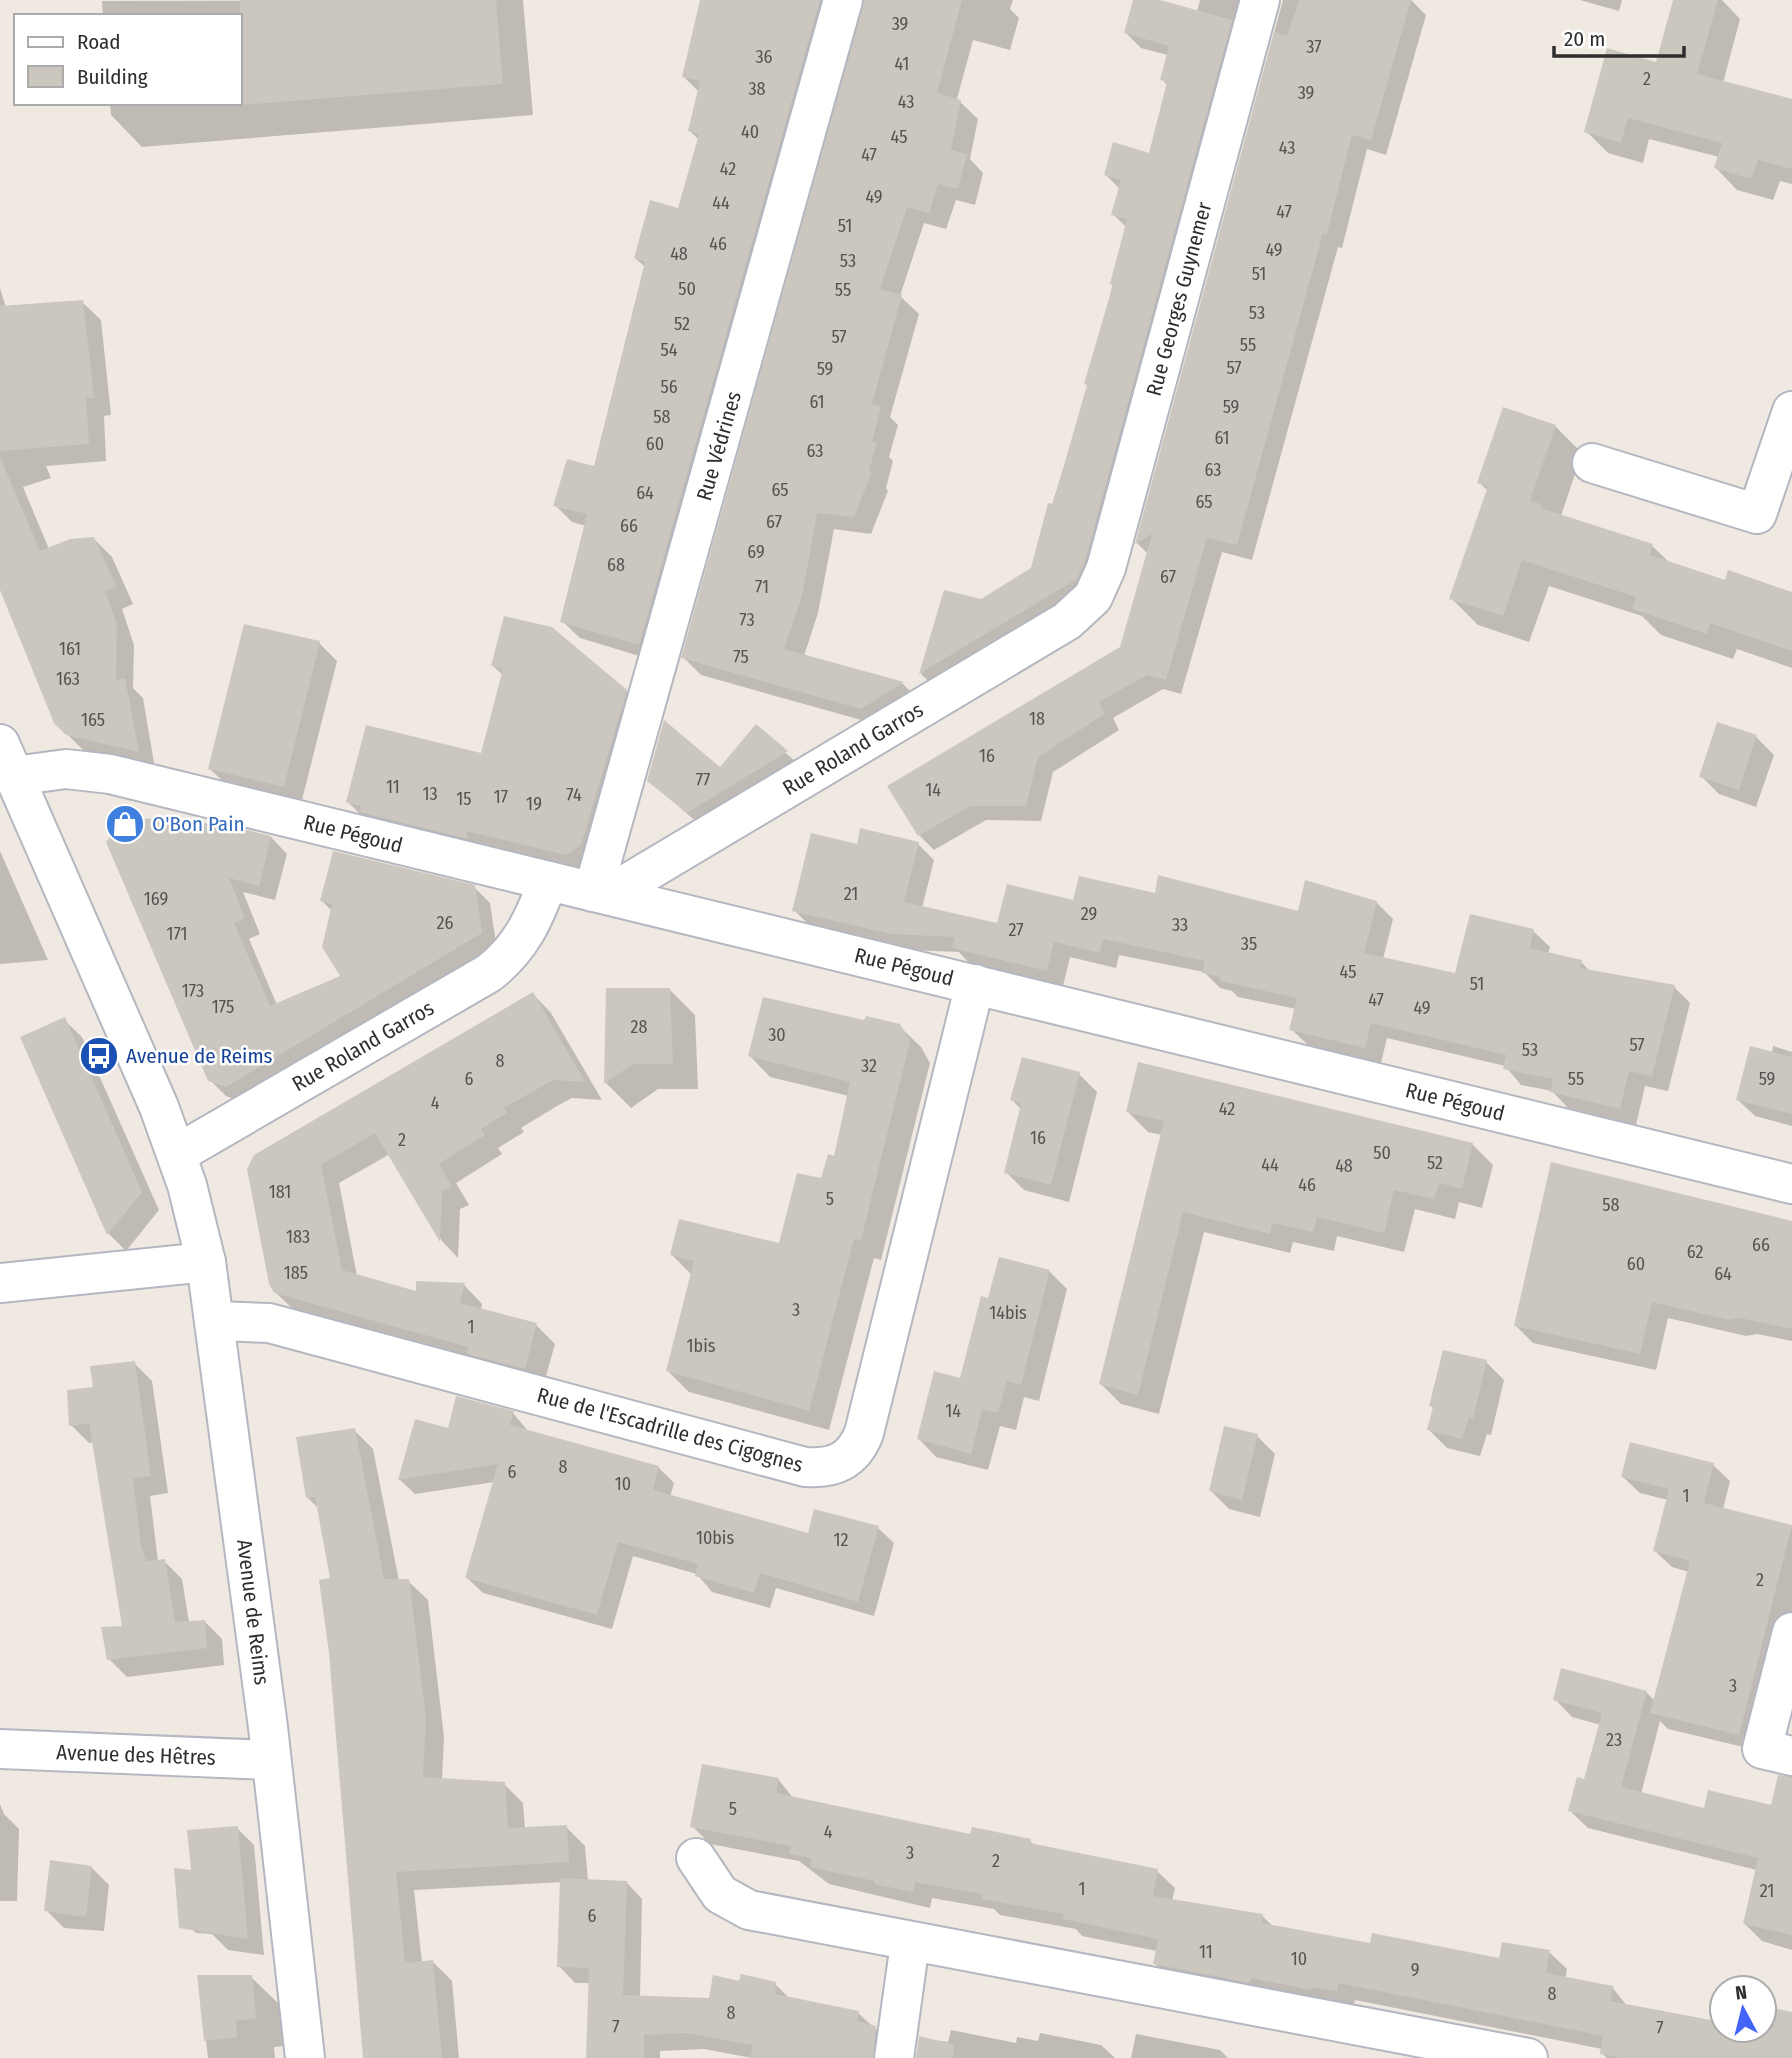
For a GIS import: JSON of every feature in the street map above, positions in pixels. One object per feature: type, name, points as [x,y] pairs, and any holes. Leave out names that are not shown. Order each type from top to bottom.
[{"type":"street","name":"Rue Védrines","points":[[601,894],[844,0]]},
{"type":"street","name":"Rue Georges Guynemer","points":[[1093,597],[1106,568],[1260,0]]},
{"type":"street","points":[[1592,463],[1758,514],[1792,411]]},
{"type":"street","name":"Rue Roland Garros","points":[[601,894],[1067,621],[1093,597]]},
{"type":"street","name":"Rue Pégoud","points":[[7,760],[110,774],[1792,1184]]},
{"type":"street","name":"Avenue de Reims","points":[[7,760],[159,1107],[177,1154],[206,1262],[216,1321],[271,1760],[305,2058]]},
{"type":"street","name":"Rue Roland Garros","points":[[177,1154],[489,973],[518,946],[532,924],[548,881]]},
{"type":"street","name":"Rue de l'Escadrille des Cigognes","points":[[216,1321],[269,1323],[805,1467],[836,1465],[858,1447],[864,1433],[975,984]]},
{"type":"street","points":[[0,1283],[206,1262]]},
{"type":"street","points":[[1792,1632],[1762,1749],[1792,1756]]},
{"type":"street","name":"Avenue des Hêtres","points":[[0,1749],[271,1760]]},
{"type":"street","points":[[696,1858],[720,1894],[741,1907],[910,1943],[1528,2058]]},
{"type":"street","points":[[894,2058],[910,1943]]},
{"type":"building","points":[[240,0],[496,0],[503,84],[242,105]]},
{"type":"building","points":[[700,0],[820,0],[639,645],[560,622],[587,514],[553,506],[567,459],[594,466],[645,262],[634,258],[650,200],[678,208],[699,134],[688,131],[700,81],[682,77]]},
{"type":"building","points":[[864,0],[962,0],[937,93],[961,100],[951,150],[967,154],[958,189],[938,184],[929,213],[907,207],[880,289],[902,295],[872,404],[881,406],[872,442],[877,442],[869,471],[872,472],[854,517],[817,513],[802,596],[784,649],[904,682],[861,709],[681,658]]},
{"type":"building","points":[[1133,0],[1160,0],[1232,20],[1085,561],[1077,579],[919,674],[944,590],[981,599],[1031,568],[1048,503],[1053,504],[1113,285],[1110,284],[1127,219],[1111,215],[1121,180],[1104,175],[1113,142],[1149,153],[1167,82],[1160,80],[1169,46],[1124,33]]},
{"type":"building","points":[[1299,0],[1411,0],[1371,140],[1352,135],[1327,234],[1323,233],[1237,545],[1207,538],[1166,680],[1147,675],[1099,702],[1105,714],[1038,757],[1026,806],[970,806],[918,836],[887,786],[1120,647],[1152,534],[1135,544],[1274,32],[1287,36]]},
{"type":"building","points":[[1673,0],[1718,0],[1697,74],[1792,99],[1792,169],[1758,160],[1751,179],[1714,168],[1722,143],[1628,118],[1621,143],[1584,132],[1607,48],[1656,62]]},
{"type":"building","points":[[83,300],[94,398],[86,398],[89,444],[0,451],[0,306]]},
{"type":"building","points":[[1503,407],[1556,425],[1530,501],[1541,504],[1540,508],[1653,544],[1650,555],[1725,580],[1728,570],[1792,592],[1792,651],[1710,623],[1707,634],[1632,609],[1636,597],[1522,560],[1503,616],[1449,599],[1488,486],[1477,483]]},
{"type":"building","points":[[0,457],[40,551],[70,539],[94,537],[116,586],[105,591],[117,625],[116,680],[125,678],[139,752],[66,735],[54,723],[0,590]]},
{"type":"building","points":[[504,616],[552,627],[627,690],[581,845],[566,855],[466,831],[468,839],[360,812],[361,806],[346,802],[366,725],[481,753],[503,669],[491,666]]},
{"type":"building","points":[[244,624],[320,641],[284,787],[208,769]]},
{"type":"building","points":[[664,720],[720,767],[756,724],[788,751],[687,813],[647,781]]},
{"type":"building","points":[[1717,722],[1757,735],[1739,790],[1699,777]]},
{"type":"building","points":[[126,817],[228,825],[271,836],[259,886],[229,878],[245,918],[234,923],[270,1006],[340,976],[322,947],[332,904],[320,901],[333,851],[475,885],[482,933],[226,1087],[208,1081],[106,842]]},
{"type":"building","points":[[860,828],[919,842],[904,902],[997,923],[1007,884],[1073,900],[1079,876],[1155,893],[1158,875],[1298,911],[1305,880],[1377,901],[1364,953],[1455,973],[1470,914],[1534,929],[1530,948],[1582,960],[1580,968],[1675,985],[1652,1076],[1629,1071],[1620,1109],[1550,1092],[1553,1079],[1503,1069],[1506,1055],[1371,1023],[1365,1048],[1289,1030],[1297,998],[1220,981],[1220,977],[1202,973],[1205,961],[1103,939],[1100,953],[1054,942],[1047,971],[952,948],[955,937],[891,934],[792,911],[811,833],[857,844]]},
{"type":"building","points":[[606,988],[670,988],[673,1064],[633,1064],[604,1084]]},
{"type":"building","points":[[533,992],[585,1082],[553,1080],[504,1108],[507,1113],[481,1129],[485,1135],[439,1164],[452,1186],[442,1191],[440,1242],[375,1133],[321,1165],[342,1270],[416,1291],[416,1281],[465,1283],[460,1303],[537,1323],[525,1369],[467,1354],[468,1347],[274,1293],[269,1284],[247,1169],[254,1155]]},
{"type":"building","points":[[763,997],[864,1020],[866,1016],[900,1024],[910,1041],[861,1240],[854,1239],[809,1411],[666,1371],[694,1261],[670,1255],[679,1219],[779,1243],[797,1173],[821,1178],[828,1154],[834,1156],[850,1082],[748,1056]]},
{"type":"building","points":[[65,1017],[142,1192],[107,1235],[20,1037]]},
{"type":"building","points":[[1750,1046],[1792,1057],[1792,1114],[1736,1100]]},
{"type":"building","points":[[1022,1057],[1080,1072],[1051,1185],[1004,1173],[1021,1104],[1010,1100]]},
{"type":"building","points":[[1138,1062],[1473,1143],[1462,1189],[1439,1183],[1434,1199],[1394,1190],[1384,1233],[1317,1217],[1313,1232],[1272,1223],[1270,1234],[1183,1212],[1138,1395],[1099,1384],[1164,1121],[1126,1112]]},
{"type":"building","points":[[1551,1162],[1792,1221],[1792,1329],[1740,1318],[1729,1320],[1652,1302],[1640,1354],[1514,1326]]},
{"type":"building","points":[[999,1257],[1050,1270],[1021,1385],[1007,1381],[998,1413],[982,1409],[971,1454],[917,1439],[934,1371],[960,1378],[981,1296],[988,1298]]},
{"type":"building","points":[[1443,1350],[1487,1360],[1473,1419],[1469,1417],[1462,1439],[1427,1430],[1433,1407],[1429,1406]]},
{"type":"building","points":[[135,1361],[151,1476],[133,1479],[141,1546],[146,1561],[165,1559],[175,1622],[205,1620],[207,1648],[107,1660],[101,1627],[122,1626],[89,1423],[69,1426],[67,1390],[93,1387],[90,1366]]},
{"type":"building","points":[[456,1396],[514,1411],[510,1425],[659,1466],[653,1490],[808,1533],[814,1509],[879,1526],[858,1602],[760,1573],[754,1593],[695,1576],[698,1564],[618,1542],[597,1615],[465,1578],[498,1464],[398,1480],[415,1419],[448,1428]]},
{"type":"building","points":[[1224,1426],[1258,1434],[1242,1500],[1209,1491]]},
{"type":"building","points":[[355,1428],[384,1579],[409,1579],[426,1717],[423,1777],[505,1782],[508,1828],[567,1825],[569,1862],[396,1872],[405,1963],[433,1960],[442,2058],[363,2058],[329,1653],[319,1580],[330,1578],[315,1497],[306,1498],[296,1437]]},
{"type":"building","points":[[1630,1442],[1714,1463],[1704,1503],[1792,1525],[1739,1735],[1650,1713],[1690,1561],[1653,1551],[1669,1489],[1621,1477]]},
{"type":"building","points":[[1561,1668],[1647,1691],[1621,1787],[1704,1808],[1708,1790],[1771,1805],[1778,1775],[1792,1777],[1792,1935],[1743,1924],[1758,1858],[1568,1811],[1577,1777],[1584,1779],[1602,1713],[1553,1700]]},
{"type":"building","points":[[702,1764],[779,1778],[776,1793],[970,1834],[972,1827],[1031,1839],[1030,1843],[1158,1869],[1153,1896],[1263,1914],[1262,1923],[1370,1943],[1372,1933],[1499,1958],[1502,1942],[1550,1950],[1546,1973],[1613,1986],[1610,2001],[1708,2019],[1708,2044],[1778,2044],[1778,2009],[1792,2012],[1792,2058],[1622,2058],[1600,2054],[1603,2036],[1338,1983],[1337,1991],[1312,1987],[1311,1990],[1251,1978],[1250,1983],[1153,1964],[1158,1939],[1063,1919],[1064,1914],[981,1899],[982,1894],[915,1882],[913,1892],[874,1884],[874,1881],[810,1867],[812,1858],[789,1854],[791,1846],[690,1827]]},
{"type":"building","points":[[238,1826],[248,1939],[179,1928],[174,1868],[191,1870],[187,1830]]},
{"type":"building","points":[[50,1860],[92,1866],[86,1917],[44,1911]]},
{"type":"building","points":[[560,1878],[627,1881],[623,1995],[709,1998],[713,1975],[739,1981],[741,1974],[776,1982],[775,1994],[859,2011],[857,2021],[876,2026],[873,2058],[750,2058],[753,2045],[686,2033],[644,2035],[644,2058],[586,2058],[589,1968],[557,1967]]},
{"type":"building","points":[[197,1975],[252,1975],[256,2018],[236,2021],[237,2037],[204,2041]]},
{"type":"building","points":[[919,2036],[954,2045],[953,2058],[916,2058]]},
{"type":"place","name":"O'Bon Pain","points":[[125,824]]},
{"type":"place","name":"Avenue de Reims","points":[[99,1056]]}]
